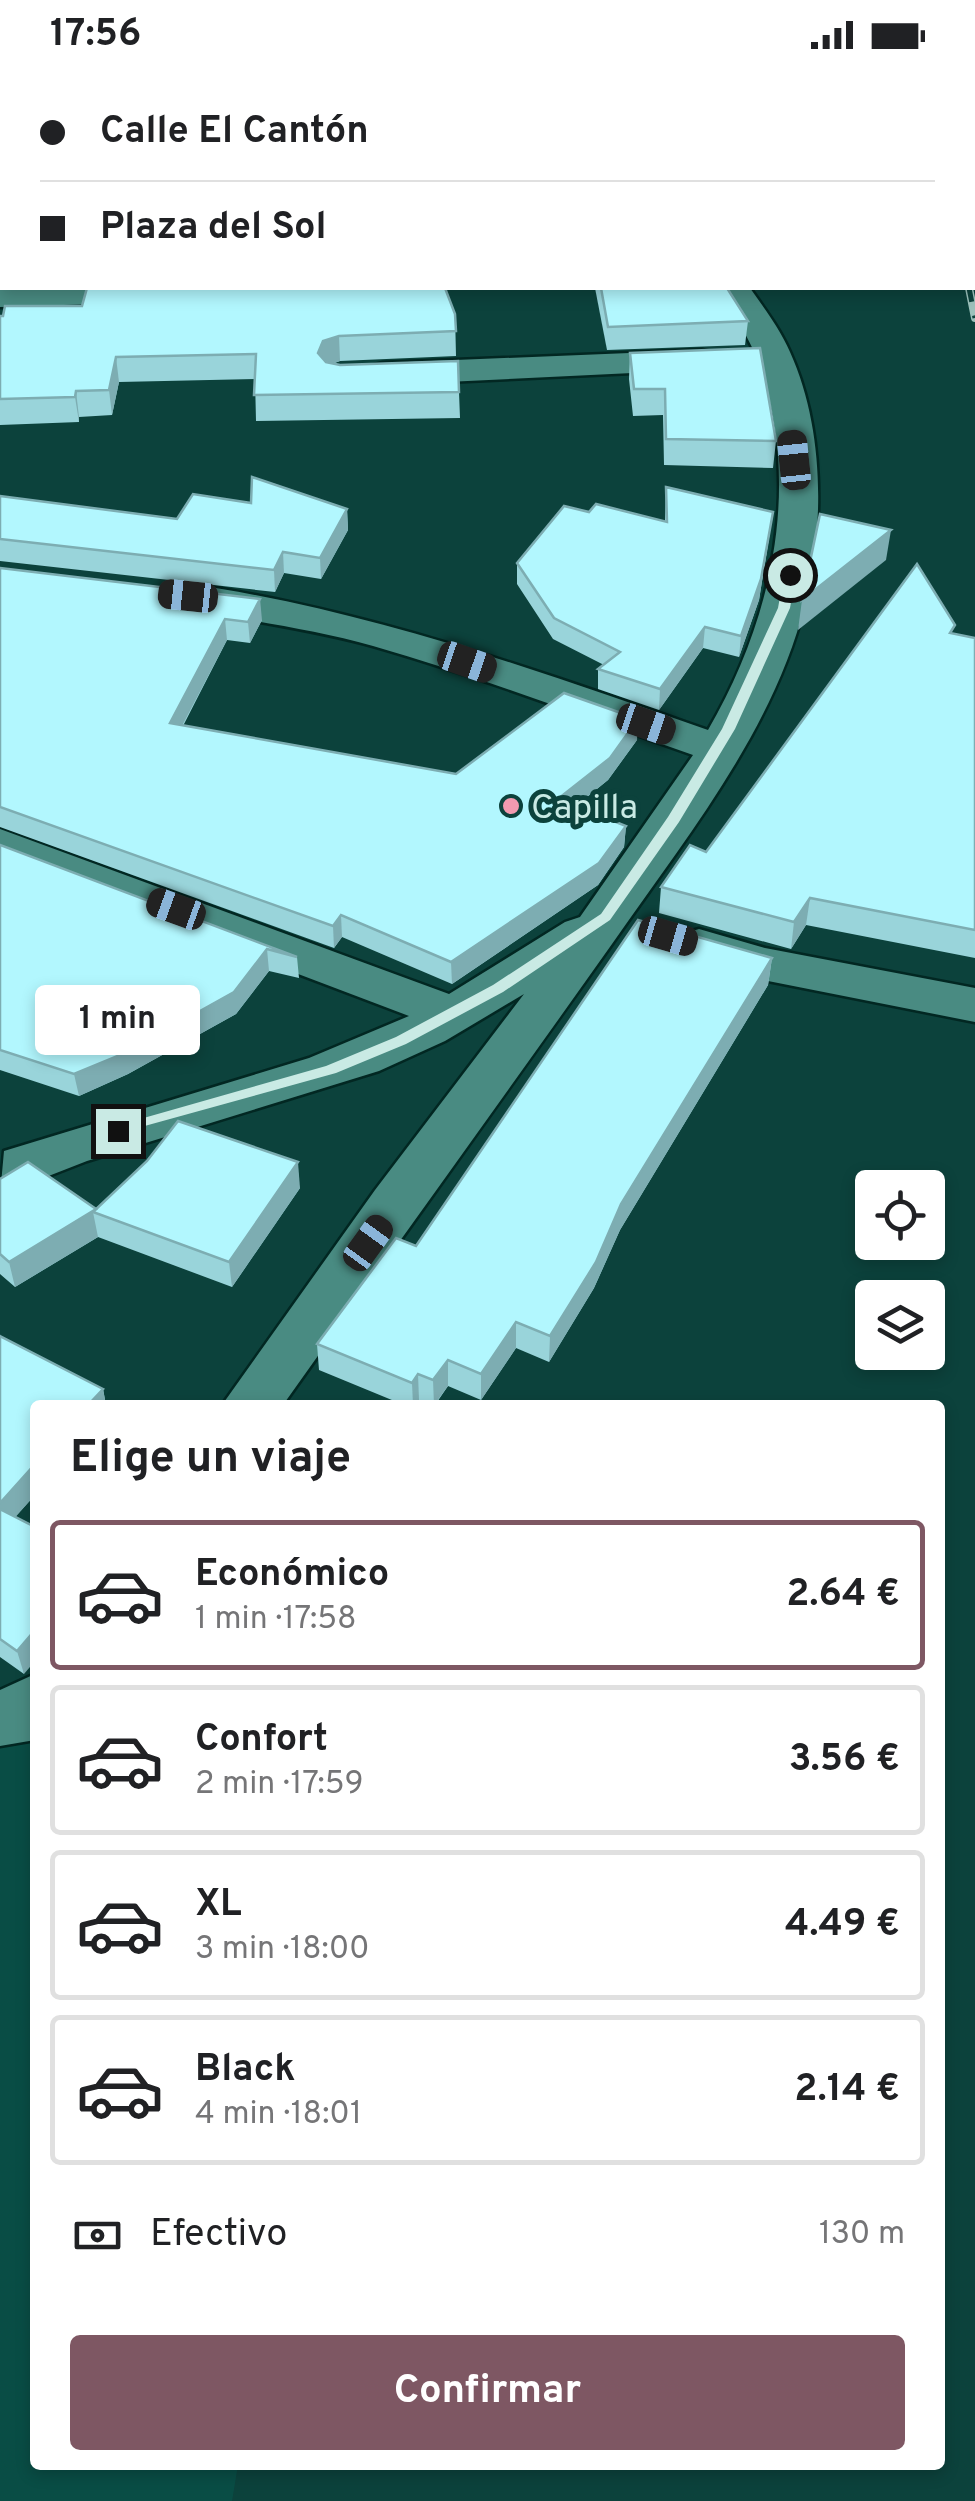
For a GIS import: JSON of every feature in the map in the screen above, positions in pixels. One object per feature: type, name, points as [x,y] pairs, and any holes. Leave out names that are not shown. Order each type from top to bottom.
[{"type":"street","points":[[0,296],[191,290]]},
{"type":"street","points":[[255,1400],[606,917],[718,749],[756,676],[784,608],[796,542],[798,496],[790,424],[775,358],[734,290]]},
{"type":"street","points":[[340,376],[775,358]]},
{"type":"street","points":[[150,592],[266,604],[380,632],[718,749]]},
{"type":"street","points":[[0,844],[453,1014]]},
{"type":"street","points":[[0,1176],[21,1163],[150,1120],[331,1070],[453,1014],[606,917],[763,964],[975,1004]]},
{"type":"street","points":[[401,1040],[435,1056],[481,1086]]},
{"type":"shaded area","points":[[0,1730],[30,1740],[30,2470],[237,2470],[232,2501],[0,2501]]},
{"type":"building","points":[[86,290],[446,290],[455,314],[456,331],[339,336],[323,341],[318,353],[326,362],[340,365],[458,361],[459,392],[254,395],[256,354],[116,357],[109,390],[76,391],[75,397],[0,399],[0,316],[5,306],[82,306]]},
{"type":"building","points":[[601,290],[728,290],[748,321],[608,327]]},
{"type":"building","points":[[760,348],[776,441],[666,439],[665,389],[634,389],[630,353]]},
{"type":"building","points":[[252,477],[347,509],[320,558],[283,552],[274,570],[0,539],[0,496],[177,519],[193,494],[251,503]]},
{"type":"building","points":[[666,487],[773,512],[761,579],[741,636],[705,627],[660,689],[598,669],[620,652],[554,618],[517,563],[564,506],[589,512],[596,504],[667,522]]},
{"type":"building","points":[[820,514],[891,530],[802,600]]},
{"type":"building","points":[[917,564],[955,625],[950,633],[975,638],[975,930],[810,898],[794,922],[661,887],[690,845],[706,852]]},
{"type":"building","points":[[0,568],[260,599],[248,622],[225,619],[170,723],[456,774],[564,693],[638,719],[610,758],[558,799],[626,826],[599,863],[451,962],[341,915],[333,926],[0,807]]},
{"type":"building","points":[[0,845],[297,957],[267,949],[234,992],[125,1053],[74,1074],[0,1050]]},
{"type":"building","points":[[638,920],[772,958],[621,1204],[596,1262],[550,1336],[516,1322],[481,1374],[448,1360],[433,1380],[418,1374],[412,1383],[317,1344],[396,1238],[416,1246]]},
{"type":"building","points":[[178,1121],[298,1162],[229,1262],[93,1212],[147,1161]]},
{"type":"building","points":[[28,1162],[96,1209],[9,1262],[0,1254],[0,1179]]},
{"type":"building","points":[[0,1336],[103,1389],[93,1400],[30,1400],[30,1470],[0,1503]]},
{"type":"building","points":[[0,1509],[30,1524],[30,1636],[17,1651],[0,1639]]},
{"type":"railway","points":[[969,290],[975,318]]},
{"type":"place","name":"Capilla","points":[[511,806]]},
{"type":"route","points":[[118,1131],[331,1070],[401,1040],[498,988],[606,917],[718,749],[756,676],[784,608],[790,575]]}]
